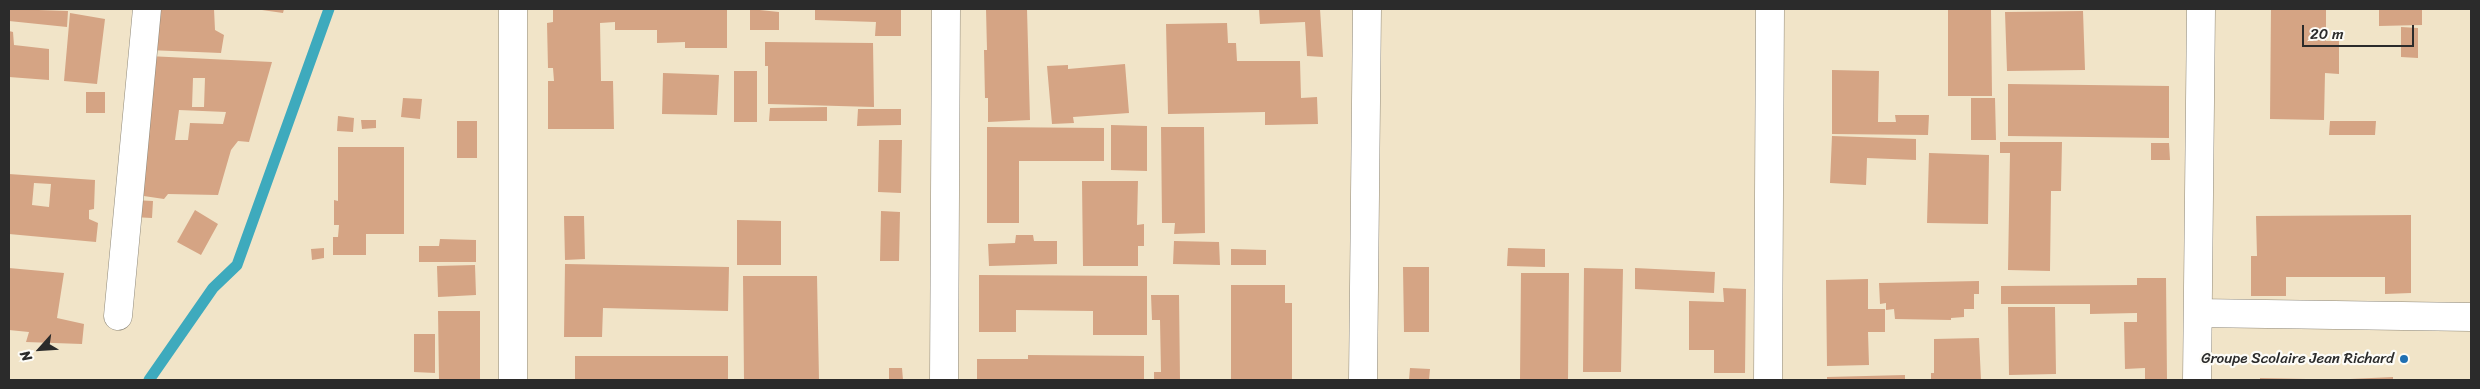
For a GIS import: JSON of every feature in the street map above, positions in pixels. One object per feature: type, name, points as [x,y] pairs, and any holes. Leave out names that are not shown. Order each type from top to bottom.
[{"type":"street","points":[[118,316],[147,9]]},
{"type":"street","points":[[513,9],[513,380]]},
{"type":"street","points":[[944,380],[946,9]]},
{"type":"street","points":[[1363,380],[1367,9]]},
{"type":"street","points":[[1768,380],[1770,9]]},
{"type":"street","points":[[2197,380],[2200,9]]},
{"type":"street","points":[[2198,313],[2471,317]]},
{"type":"building","points":[[9,9],[68,11],[67,27],[9,21]]},
{"type":"building","points":[[154,9],[214,9],[215,30],[224,35],[221,53],[148,50]]},
{"type":"building","points":[[255,9],[284,9],[283,13]]},
{"type":"building","points":[[553,9],[727,9],[727,48],[685,48],[685,42],[657,43],[657,30],[615,30],[615,22],[600,23],[601,81],[613,81],[614,129],[548,129],[548,81],[554,81],[553,68],[548,68],[547,23],[553,22]]},
{"type":"building","points":[[750,9],[779,12],[779,30],[750,30]]},
{"type":"building","points":[[815,9],[901,9],[901,36],[875,36],[876,22],[815,20]]},
{"type":"building","points":[[986,9],[1027,9],[1030,120],[988,122],[988,98],[985,98],[984,50],[987,50]]},
{"type":"building","points":[[1259,9],[1320,9],[1323,57],[1307,56],[1305,22],[1260,24]]},
{"type":"building","points":[[1948,9],[1991,9],[1992,96],[1948,96]]},
{"type":"building","points":[[2271,9],[2326,9],[2326,41],[2339,41],[2339,74],[2325,73],[2324,120],[2270,119]]},
{"type":"building","points":[[2379,9],[2422,9],[2422,25],[2379,26]]},
{"type":"building","points":[[2083,11],[2085,70],[2007,71],[2005,12]]},
{"type":"building","points":[[70,13],[105,19],[97,84],[64,81]]},
{"type":"building","points":[[1227,23],[1228,43],[1236,43],[1237,61],[1300,61],[1301,98],[1317,97],[1318,124],[1265,125],[1265,112],[1168,114],[1166,24]]},
{"type":"building","points":[[2401,27],[2418,28],[2418,58],[2401,57]]},
{"type":"building","points":[[9,31],[13,32],[14,45],[49,49],[49,80],[9,77]]},
{"type":"building","points":[[765,42],[873,43],[874,107],[768,104],[768,66],[765,66]]},
{"type":"building","points":[[148,56],[272,62],[249,142],[238,141],[231,150],[218,195],[168,194],[164,199],[137,195]],"holes":[[[193,78],[205,78],[204,107],[192,107]],[[179,110],[226,112],[223,124],[190,123],[188,140],[175,140]]]},
{"type":"building","points":[[1125,64],[1129,113],[1073,117],[1074,123],[1052,124],[1047,66],[1068,65],[1068,69]]},
{"type":"building","points":[[1832,70],[1879,71],[1878,122],[1896,122],[1895,115],[1929,115],[1928,135],[1832,134]]},
{"type":"building","points":[[734,71],[757,71],[757,122],[734,122]]},
{"type":"building","points":[[663,73],[719,75],[717,115],[662,114]]},
{"type":"building","points":[[2008,84],[2169,86],[2169,138],[2008,136]]},
{"type":"building","points":[[86,92],[105,92],[105,113],[86,113]]},
{"type":"building","points":[[403,98],[422,99],[420,119],[401,117]]},
{"type":"building","points":[[1971,98],[1995,98],[1996,140],[1971,140]]},
{"type":"building","points":[[827,107],[827,121],[769,121],[770,108]]},
{"type":"building","points":[[858,109],[901,109],[901,125],[857,126]]},
{"type":"building","points":[[338,116],[354,118],[353,132],[337,131]]},
{"type":"building","points":[[361,120],[376,120],[376,128],[362,129]]},
{"type":"building","points":[[457,121],[477,121],[477,158],[457,158]]},
{"type":"building","points":[[2330,121],[2376,121],[2375,135],[2329,135]]},
{"type":"building","points":[[1111,125],[1147,126],[1147,171],[1111,170]]},
{"type":"building","points":[[987,127],[1104,128],[1104,161],[1019,161],[1019,223],[987,223]]},
{"type":"building","points":[[1161,127],[1204,127],[1205,233],[1174,234],[1175,223],[1162,223]]},
{"type":"building","points":[[1832,136],[1916,139],[1916,160],[1867,158],[1866,185],[1830,183]]},
{"type":"building","points":[[879,140],[902,140],[901,193],[878,192]]},
{"type":"building","points":[[2000,142],[2062,142],[2061,191],[2051,191],[2050,271],[2008,270],[2010,153],[2000,153]]},
{"type":"building","points":[[2151,143],[2169,143],[2170,160],[2151,160]]},
{"type":"building","points":[[338,147],[404,147],[404,234],[366,234],[366,255],[333,255],[333,237],[338,237],[339,225],[334,225],[334,200],[338,201]]},
{"type":"building","points":[[1929,153],[1989,155],[1988,224],[1927,223]]},
{"type":"building","points":[[9,174],[95,180],[94,209],[89,210],[89,219],[98,223],[96,242],[9,234]],"holes":[[[34,183],[51,184],[49,207],[32,205]]]},
{"type":"building","points":[[1082,181],[1138,181],[1137,225],[1144,224],[1144,246],[1138,246],[1138,266],[1083,266]]},
{"type":"building","points":[[134,200],[153,201],[152,218],[133,217]]},
{"type":"building","points":[[195,210],[218,224],[201,255],[177,242]]},
{"type":"building","points":[[881,211],[900,212],[899,261],[880,261]]},
{"type":"building","points":[[2411,215],[2411,293],[2385,294],[2385,277],[2286,277],[2286,296],[2251,296],[2251,256],[2257,256],[2256,216]]},
{"type":"building","points":[[564,216],[584,216],[585,259],[565,260]]},
{"type":"building","points":[[737,220],[781,221],[781,265],[737,265]]},
{"type":"building","points":[[1016,235],[1033,235],[1034,241],[1057,241],[1057,264],[989,266],[988,244],[1015,243]]},
{"type":"building","points":[[440,239],[476,240],[476,262],[419,262],[419,246],[439,246]]},
{"type":"building","points":[[1174,241],[1219,242],[1220,265],[1173,264]]},
{"type":"building","points":[[324,248],[324,258],[312,260],[311,249]]},
{"type":"building","points":[[1508,248],[1545,249],[1545,267],[1507,266]]},
{"type":"building","points":[[1231,249],[1266,250],[1266,265],[1231,265]]},
{"type":"building","points":[[565,264],[729,267],[728,311],[603,308],[602,337],[564,337]]},
{"type":"building","points":[[475,265],[476,295],[438,297],[437,266]]},
{"type":"building","points":[[1403,267],[1429,267],[1429,332],[1404,332]]},
{"type":"building","points":[[9,268],[64,273],[57,318],[84,324],[82,344],[26,342],[29,332],[9,330]]},
{"type":"building","points":[[1584,268],[1623,269],[1621,372],[1583,372]]},
{"type":"building","points":[[1635,268],[1715,272],[1714,293],[1635,289]]},
{"type":"building","points":[[1521,273],[1569,273],[1568,380],[1520,380]]},
{"type":"building","points":[[979,275],[1147,276],[1147,335],[1093,335],[1093,311],[1016,310],[1016,332],[979,332]]},
{"type":"building","points":[[743,276],[817,276],[819,380],[744,380]]},
{"type":"building","points":[[2137,278],[2166,278],[2167,380],[2145,380],[2145,368],[2125,369],[2124,322],[2137,322],[2137,313],[2090,314],[2090,304],[2001,304],[2001,286],[2137,285]]},
{"type":"building","points":[[1868,279],[1868,309],[1885,309],[1885,332],[1868,332],[1869,365],[1827,366],[1826,280]]},
{"type":"building","points":[[1979,281],[1979,294],[1974,294],[1974,309],[1964,309],[1964,317],[1951,318],[1951,320],[1895,319],[1894,309],[1886,310],[1886,303],[1880,304],[1879,283]]},
{"type":"building","points":[[1231,285],[1285,285],[1285,303],[1292,303],[1292,380],[1231,380]]},
{"type":"building","points":[[1723,288],[1746,289],[1745,373],[1714,373],[1714,350],[1689,350],[1689,301],[1724,302]]},
{"type":"building","points":[[1151,295],[1179,295],[1180,380],[1154,380],[1154,372],[1161,372],[1160,320],[1152,320]]},
{"type":"building","points":[[2008,307],[2055,307],[2056,374],[2009,375]]},
{"type":"building","points":[[438,311],[480,311],[480,380],[439,380]]},
{"type":"building","points":[[414,334],[435,334],[435,373],[414,372]]},
{"type":"building","points":[[1979,338],[1981,380],[1931,380],[1931,373],[1934,373],[1934,339]]},
{"type":"building","points":[[1028,355],[1144,356],[1144,380],[977,380],[977,359],[1028,359]]},
{"type":"building","points":[[575,356],[728,356],[728,380],[575,380]]},
{"type":"building","points":[[889,368],[902,368],[903,380],[889,380]]},
{"type":"building","points":[[1410,368],[1430,369],[1429,380],[1409,380]]},
{"type":"building","points":[[1905,375],[1905,380],[1827,380],[1827,377]]},
{"type":"building","points":[[2393,377],[2393,380],[2350,380],[2350,379]]},
{"type":"building","points":[[2260,378],[2306,379],[2306,380],[2260,380]]},
{"type":"waterway","points":[[149,380],[213,288],[237,265],[329,9]]},
{"type":"place","name":"Groupe Scolaire Jean Richard","points":[[2404,359]]}]
